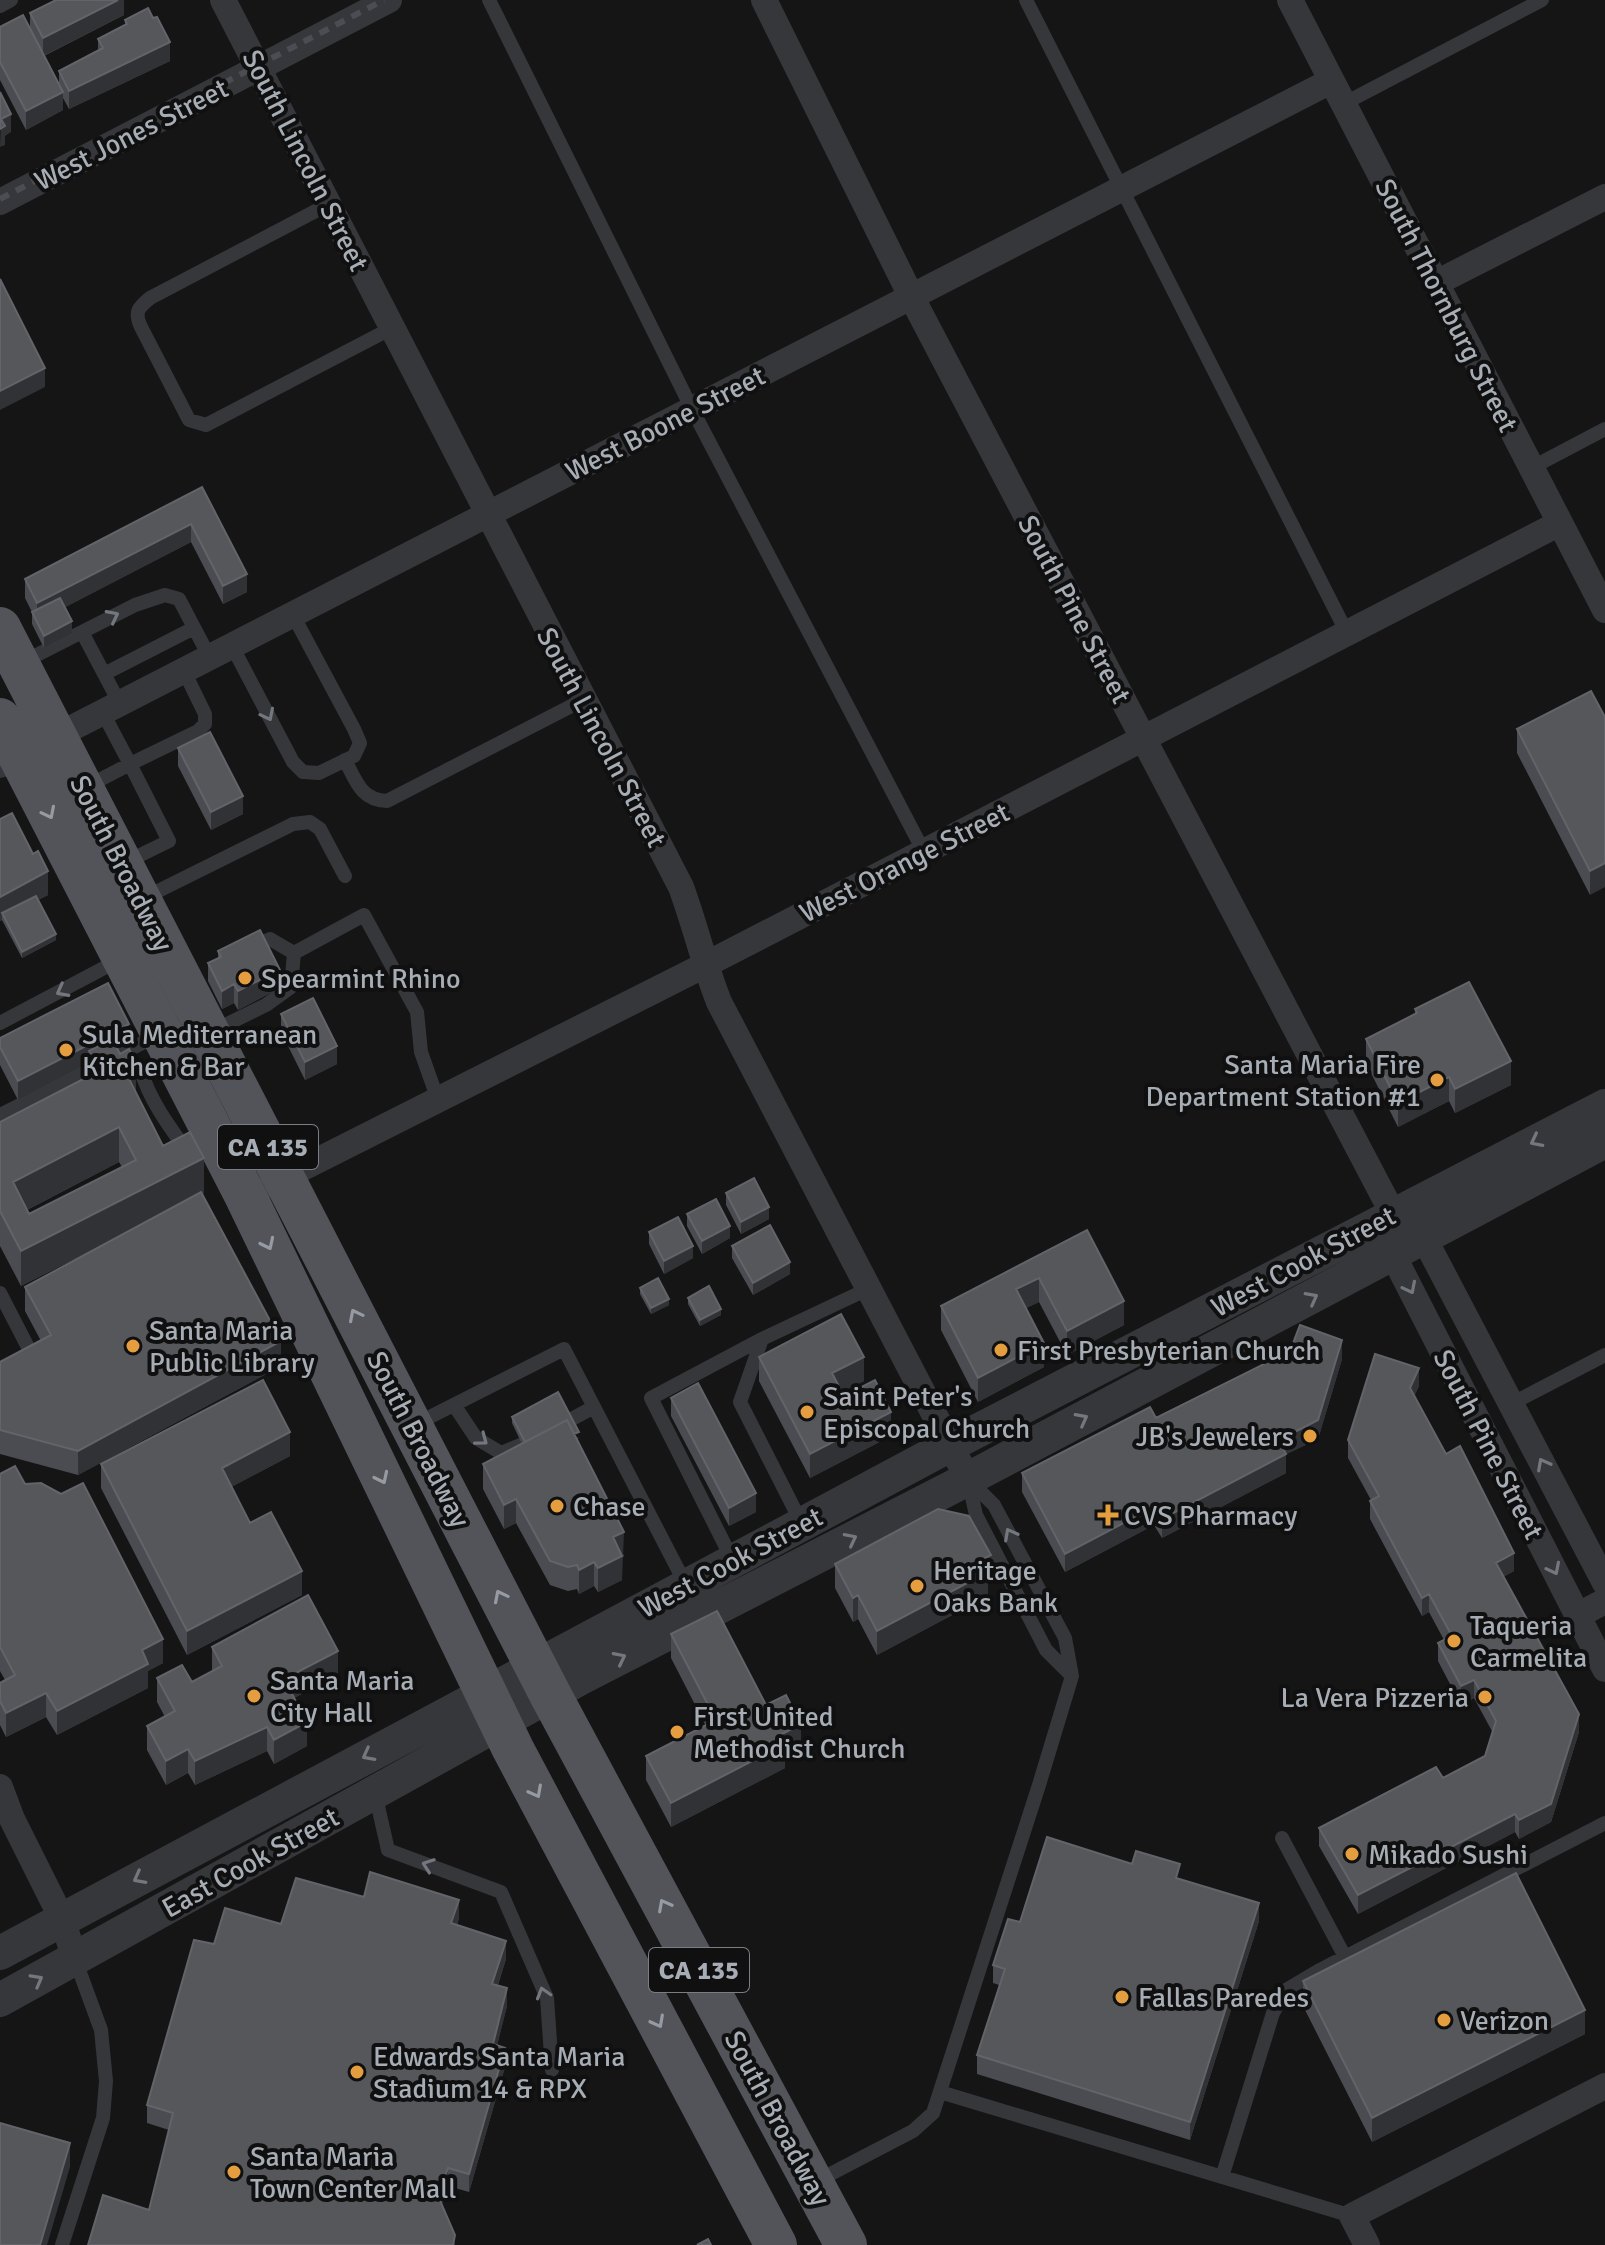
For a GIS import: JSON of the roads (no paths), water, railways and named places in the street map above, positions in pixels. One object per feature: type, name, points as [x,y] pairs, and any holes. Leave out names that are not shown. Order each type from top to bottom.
[{"type":"main road","name":"South Broadway","points":[[9,646],[132,882],[188,977],[209,1032],[544,1680],[846,2245]]},
{"type":"main road","name":"South Broadway","points":[[0,719],[10,760],[123,958],[152,1058],[193,1148],[246,1197],[493,1707],[776,2245]]},
{"type":"street","name":"South Lincoln Street","points":[[223,0],[260,67],[486,515],[681,887],[719,1002],[968,1479]]},
{"type":"street","name":"West Jones Street","points":[[0,202],[389,0]]},
{"type":"street","name":"South Pine Street","points":[[764,0],[911,296],[1393,1214],[1424,1238],[1605,1583]]},
{"type":"street","name":"South Thornburg Street","points":[[1290,0],[1605,610]]},
{"type":"street","name":"West Boone Street","points":[[10,760],[1122,188],[1337,92]]},
{"type":"street","points":[[1436,283],[1605,197]]},
{"type":"street","name":"West Orange Street","points":[[246,1197],[705,965],[1560,523]]},
{"type":"street","name":"West Cook Street","points":[[544,1680],[687,1585],[952,1444],[1605,1106]]},
{"type":"street","name":"West Cook Street","points":[[544,1680],[968,1479],[1605,1141]]},
{"type":"street","name":"South Pine Street","points":[[1393,1214],[1393,1255],[1605,1669]]},
{"type":"street","points":[[1577,1616],[1605,1601]]},
{"type":"street","points":[[493,1707],[544,1680]]},
{"type":"street","name":"East Cook Street","points":[[0,2000],[375,1792],[493,1707]]},
{"type":"street","name":"East Cook Street","points":[[0,1953],[62,1919],[493,1707]]},
{"type":"street","points":[[0,1787],[12,1819],[62,1919],[75,1959]]},
{"type":"street","points":[[1367,2245],[1352,2216],[1605,2086]]},
{"type":"lane","points":[[0,6],[11,0]]},
{"type":"lane","points":[[489,0],[692,409],[761,535],[924,852]]},
{"type":"lane","points":[[1026,0],[1347,633]]},
{"type":"lane","points":[[1337,92],[1542,0]]},
{"type":"lane","points":[[329,204],[150,298],[138,308],[136,316],[141,327],[189,420],[206,425],[392,328]]},
{"type":"lane","points":[[1531,468],[1605,429]]},
{"type":"lane","points":[[9,646],[82,632],[135,605],[165,595],[179,599],[194,628],[221,652],[293,762],[303,772],[319,773],[354,756],[360,743],[293,615]]},
{"type":"lane","points":[[104,674],[194,628]]},
{"type":"lane","points":[[82,632],[104,674],[130,764],[169,841],[132,882]]},
{"type":"lane","points":[[83,788],[198,731],[205,724],[205,714],[184,671]]},
{"type":"lane","points":[[345,760],[361,791],[375,800],[387,801],[583,700]]},
{"type":"lane","points":[[132,882],[293,824],[310,822],[320,829],[345,876]]},
{"type":"lane","points":[[294,953],[364,915],[417,1012],[421,1052],[438,1100]]},
{"type":"lane","points":[[232,956],[270,939],[294,953]]},
{"type":"lane","points":[[209,1032],[266,1005],[291,987],[294,953]]},
{"type":"lane","points":[[0,1023],[123,958]]},
{"type":"lane","points":[[0,1115],[152,1058]]},
{"type":"lane","points":[[733,1561],[651,1398],[762,1339],[870,1288]]},
{"type":"lane","points":[[0,1293],[31,1353],[0,1370]]},
{"type":"lane","points":[[762,1339],[740,1402],[802,1524]]},
{"type":"lane","points":[[412,1426],[564,1349],[687,1585]]},
{"type":"lane","points":[[1511,1404],[1605,1355]]},
{"type":"lane","points":[[454,1405],[476,1438],[501,1453],[523,1444]]},
{"type":"lane","points":[[570,1420],[594,1407]]},
{"type":"lane","points":[[968,1479],[976,1515],[1046,1650],[1072,1676]]},
{"type":"lane","points":[[813,2183],[913,2131],[933,2113],[1072,1676],[1065,1638],[994,1505],[968,1479]]},
{"type":"lane","points":[[375,1792],[388,1850],[501,1892],[547,1998],[552,2070]]},
{"type":"lane","points":[[1222,2177],[1273,2013],[1286,1990],[1605,1823]]},
{"type":"lane","points":[[1282,1838],[1345,1957]]},
{"type":"lane","points":[[62,2245],[103,2118],[106,2081],[101,2030],[75,1959]]},
{"type":"lane","points":[[940,2092],[1352,2216]]},
{"type":"railway","points":[[0,199],[384,0]]},
{"type":"place","name":"Spearmint Rhino","points":[[245,978]]},
{"type":"place","name":"Sula Mediterranean Kitchen & Bar","points":[[66,1050]]},
{"type":"place","name":"Santa Maria Fire Department Station #1","points":[[1437,1080]]},
{"type":"place","name":"Santa Maria Public Library","points":[[133,1346]]},
{"type":"place","name":"First Presbyterian Church","points":[[1001,1350]]},
{"type":"place","name":"Saint Peter's Episcopal Church","points":[[807,1412]]},
{"type":"place","name":"JB's Jewelers","points":[[1310,1436]]},
{"type":"place","name":"Chase","points":[[557,1506]]},
{"type":"place","name":"CVS Pharmacy","points":[[1108,1515]]},
{"type":"place","name":"Heritage Oaks Bank","points":[[917,1586]]},
{"type":"place","name":"Taqueria Carmelita","points":[[1454,1641]]},
{"type":"place","name":"Santa Maria City Hall","points":[[254,1696]]},
{"type":"place","name":"La Vera Pizzeria","points":[[1485,1697]]},
{"type":"place","name":"First United Methodist Church","points":[[677,1732]]},
{"type":"place","name":"Mikado Sushi","points":[[1352,1854]]},
{"type":"place","name":"Fallas Paredes","points":[[1122,1997]]},
{"type":"place","name":"Verizon","points":[[1444,2020]]},
{"type":"place","name":"Edwards Santa Maria Stadium 14 & RPX","points":[[357,2072]]},
{"type":"place","name":"Santa Maria Town Center Mall","points":[[234,2172]]}]
